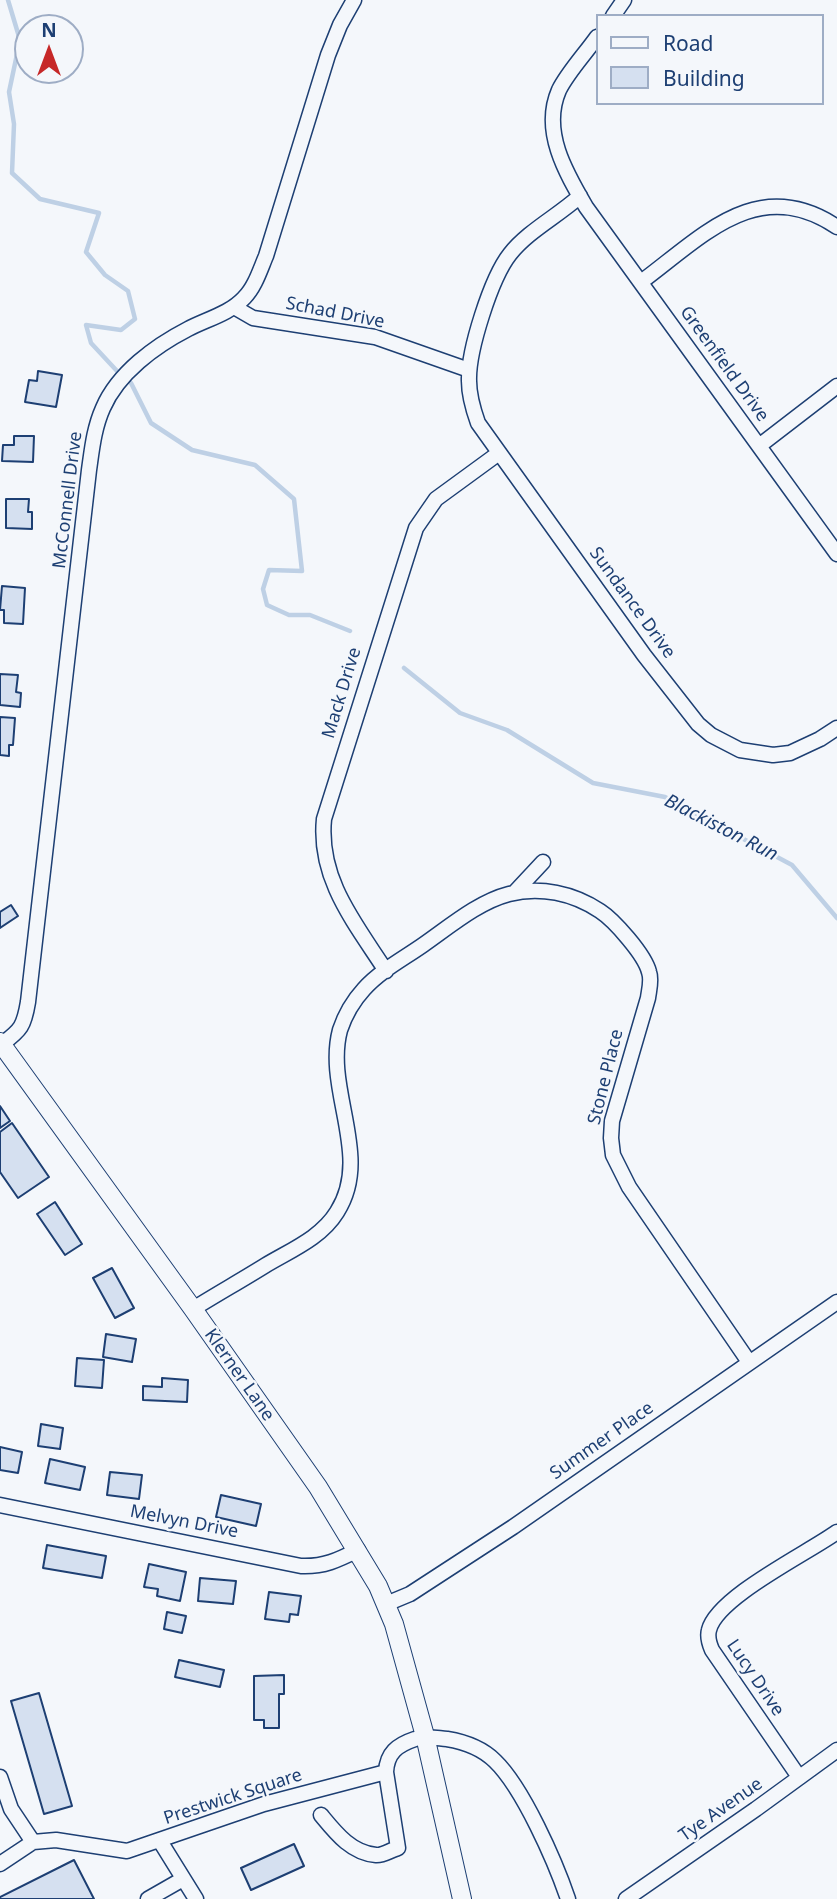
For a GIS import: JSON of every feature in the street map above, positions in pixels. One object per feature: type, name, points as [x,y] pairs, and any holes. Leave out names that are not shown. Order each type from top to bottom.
[{"type":"street","name":"McConnell Drive","points":[[1,1043],[18,1033],[23,1026],[28,1002],[89,470],[98,421],[111,394],[132,369],[188,329],[234,307],[254,285],[266,256],[328,55],[340,24],[354,0]]},
{"type":"street","name":"Greenfield Drive","points":[[596,38],[560,89],[555,105],[555,139],[560,157],[580,196],[837,554]]},
{"type":"street","points":[[469,370],[491,289],[502,264],[520,244],[580,196]]},
{"type":"street","points":[[641,282],[735,215],[780,206],[809,212],[837,227]]},
{"type":"street","name":"Schad Drive","points":[[234,307],[253,317],[375,337],[469,370]]},
{"type":"street","name":"Sundance Drive","points":[[469,370],[469,395],[478,423],[677,700],[698,724],[711,735],[740,750],[773,755],[790,753],[837,728]]},
{"type":"street","points":[[759,446],[837,386]]},
{"type":"street","name":"Mack Drive","points":[[386,971],[331,880],[323,850],[324,819],[397,581],[416,528],[436,499],[499,453]]},
{"type":"street","name":"Stone Place","points":[[515,892],[544,862]]},
{"type":"street","name":"Stone Place","points":[[193,1309],[315,1236],[338,1211],[345,1195],[351,1157],[338,1081],[337,1046],[344,1021],[355,1000],[386,971],[476,908],[515,892],[540,890],[558,892],[590,904],[604,914],[627,938],[649,972],[648,998],[612,1121],[613,1155],[650,1220],[749,1362]]},
{"type":"street","name":"Klerner Lane","points":[[1,1043],[193,1309],[358,1550],[386,1604],[397,1634],[425,1736],[461,1899]]},
{"type":"street","name":"Summer Place","points":[[386,1604],[410,1594],[513,1527],[837,1302]]},
{"type":"street","name":"Melvyn Drive","points":[[0,1505],[301,1566],[331,1564],[358,1550]]},
{"type":"street","name":"Lucy Drive","points":[[799,1777],[712,1650],[708,1631],[713,1620],[747,1589],[837,1532]]},
{"type":"street","points":[[321,1815],[340,1837],[355,1849],[378,1856],[398,1848],[386,1773],[387,1761],[394,1749],[425,1736],[467,1742],[495,1760],[514,1784],[568,1899]]},
{"type":"street","name":"Tye Avenue","points":[[626,1899],[757,1810],[837,1750]]},
{"type":"street","name":"Prestwick Square","points":[[33,1842],[55,1840],[127,1851],[264,1804],[386,1773]]},
{"type":"street","points":[[0,1777],[10,1810],[33,1842],[0,1864]]},
{"type":"street","points":[[160,1841],[196,1899]]},
{"type":"street","points":[[148,1899],[183,1879]]},
{"type":"building","points":[[38,371],[62,375],[56,407],[25,402],[29,380],[37,381]]},
{"type":"building","points":[[14,436],[34,436],[33,462],[2,461],[3,445],[14,445]]},
{"type":"building","points":[[6,499],[29,499],[28,512],[32,512],[32,529],[6,528]]},
{"type":"building","points":[[2,586],[25,588],[23,624],[4,623],[4,610],[0,610]]},
{"type":"building","points":[[0,674],[18,675],[16,692],[21,693],[20,707],[0,705]]},
{"type":"building","points":[[0,717],[15,718],[13,745],[9,745],[9,756],[0,755]]},
{"type":"building","points":[[11,905],[18,916],[0,928],[0,912]]},
{"type":"building","points":[[0,1106],[10,1121],[0,1128]]},
{"type":"building","points":[[12,1123],[49,1177],[18,1198],[0,1172],[0,1132]]},
{"type":"building","points":[[55,1202],[82,1244],[65,1255],[37,1214]]},
{"type":"building","points":[[112,1268],[134,1308],[115,1318],[93,1278]]},
{"type":"building","points":[[106,1334],[136,1339],[132,1362],[103,1357]]},
{"type":"building","points":[[77,1358],[104,1360],[102,1388],[75,1386]]},
{"type":"building","points":[[162,1378],[188,1380],[187,1402],[143,1400],[143,1386],[162,1387]]},
{"type":"building","points":[[41,1424],[63,1428],[60,1449],[38,1446]]},
{"type":"building","points":[[0,1447],[22,1452],[18,1473],[0,1470]]},
{"type":"building","points":[[50,1459],[85,1467],[80,1490],[45,1483]]},
{"type":"building","points":[[110,1472],[142,1475],[139,1499],[107,1495]]},
{"type":"building","points":[[221,1495],[261,1504],[256,1526],[216,1517]]},
{"type":"building","points":[[47,1545],[106,1556],[102,1578],[43,1568]]},
{"type":"building","points":[[149,1564],[186,1572],[180,1601],[157,1596],[158,1589],[144,1587]]},
{"type":"building","points":[[200,1578],[236,1581],[233,1604],[198,1601]]},
{"type":"building","points":[[269,1592],[301,1596],[298,1615],[290,1614],[289,1622],[265,1619]]},
{"type":"building","points":[[167,1612],[186,1616],[182,1633],[164,1629]]},
{"type":"building","points":[[179,1660],[224,1670],[220,1687],[175,1677]]},
{"type":"building","points":[[284,1675],[284,1694],[279,1694],[279,1728],[264,1728],[264,1720],[254,1720],[254,1676]]},
{"type":"building","points":[[39,1693],[72,1806],[44,1814],[11,1701]]},
{"type":"building","points":[[294,1844],[304,1866],[251,1890],[241,1868]]},
{"type":"building","points":[[74,1860],[94,1899],[0,1899],[0,1897]]},
{"type":"waterway","name":"Blackiston Run","points":[[8,0],[20,40],[9,92],[14,124],[12,173],[40,199],[99,213],[86,252],[105,275],[128,291],[135,319],[121,330],[86,325],[91,343],[117,371]]},
{"type":"waterway","name":"Blackiston Run","points":[[131,383],[151,423],[192,450],[255,465],[294,499],[302,571],[269,570],[263,589],[267,605],[289,615],[310,615],[350,631]]},
{"type":"waterway","name":"Blackiston Run","points":[[404,668],[460,713],[507,730],[593,783],[665,797],[792,865],[837,918]]}]
